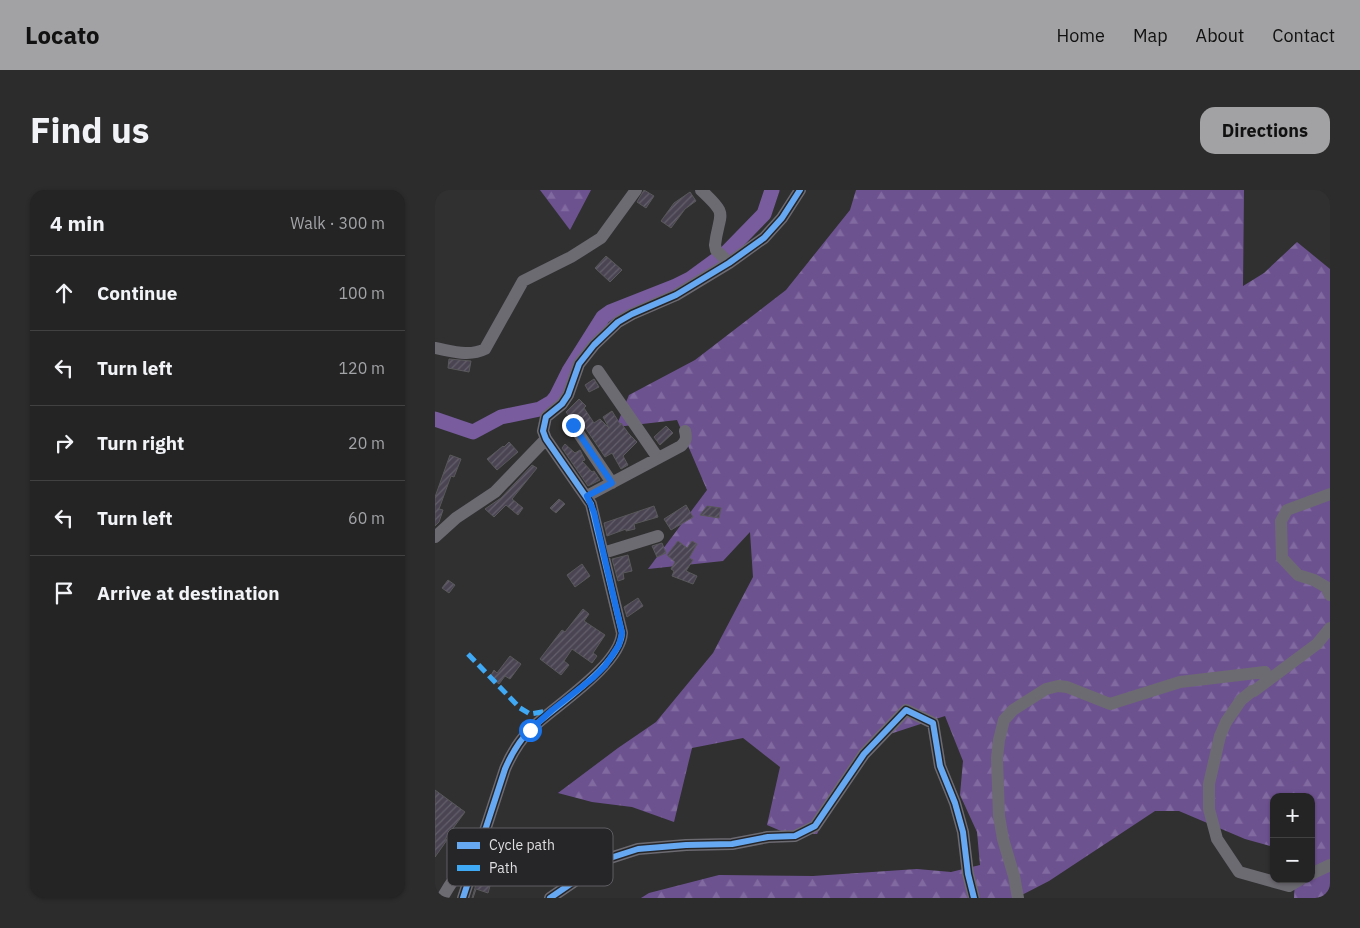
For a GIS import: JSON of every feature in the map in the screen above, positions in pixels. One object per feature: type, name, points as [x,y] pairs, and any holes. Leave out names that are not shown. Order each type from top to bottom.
[{"type":"street","points":[[435,348],[467,354],[477,353],[485,349],[523,281],[571,257],[601,238],[636,190]]},
{"type":"street","points":[[701,190],[720,209],[722,215],[716,238],[723,257]]},
{"type":"street","points":[[486,828],[511,755],[530,730],[605,666],[622,639],[594,512],[587,496],[546,439],[543,431],[546,417],[562,404],[568,395],[579,364],[594,345],[618,322],[676,295],[723,257],[764,238],[782,218],[799,190]]},
{"type":"street","points":[[598,371],[658,458]]},
{"type":"street","points":[[573,425],[612,483]]},
{"type":"street","points":[[587,496],[685,442],[685,431]]},
{"type":"street","points":[[435,537],[456,518],[495,492],[546,439]]},
{"type":"street","points":[[1330,494],[1287,510],[1281,521],[1282,558],[1298,575],[1314,580],[1325,587],[1330,595]]},
{"type":"street","points":[[603,553],[658,536]]},
{"type":"street","points":[[1270,881],[1239,872],[1217,839],[1209,809],[1209,784],[1220,736],[1226,722],[1241,700],[1252,690],[1254,691],[1317,644],[1330,628]]},
{"type":"street","points":[[1018,898],[1014,876],[1003,839],[999,816],[998,787],[999,740],[1004,720],[1013,710],[1040,693],[1058,686],[1067,687],[1110,704],[1181,682],[1265,672]]},
{"type":"street","points":[[613,857],[638,849],[732,844],[768,837],[795,836],[815,826],[864,754],[906,710],[933,723],[940,766],[955,803],[963,832],[968,874],[974,898]]},
{"type":"street","points":[[1315,872],[1330,865]]},
{"type":"street","points":[[1278,883],[1289,886],[1294,883]]},
{"type":"street","points":[[442,898],[450,886]]},
{"type":"street","points":[[463,898],[467,886]]},
{"type":"street","points":[[550,898],[568,886]]},
{"type":"green space","points":[[540,190],[591,190],[570,230]]},
{"type":"green space","points":[[856,190],[1244,190],[1243,286],[1264,273],[1297,242],[1330,269],[1330,898],[1294,898],[1295,883],[1315,883],[1315,793],[1270,793],[1270,846],[1245,839],[1179,811],[1155,811],[1049,881],[1016,898],[641,898],[649,893],[719,875],[813,876],[917,869],[951,872],[980,865],[977,832],[960,795],[963,761],[945,716],[890,734],[844,780],[817,834],[781,831],[767,825],[780,767],[743,738],[692,748],[674,822],[632,807],[592,802],[558,793],[656,722],[713,653],[753,577],[750,532],[723,561],[648,569],[707,490],[677,420],[616,427],[629,395],[695,360],[786,290],[850,210]]},
{"type":"building","points":[[644,190],[654,196],[646,208],[637,202]]},
{"type":"building","points":[[690,192],[696,201],[685,209],[671,228],[661,221],[674,203]]},
{"type":"building","points":[[606,256],[622,270],[610,282],[595,268]]},
{"type":"building","points":[[449,359],[471,361],[469,372],[448,368]]},
{"type":"building","points":[[594,379],[599,387],[589,392],[585,385]]},
{"type":"building","points":[[579,399],[586,406],[584,408],[594,423],[600,419],[609,428],[603,417],[612,411],[620,424],[637,442],[623,456],[628,465],[621,469],[612,453],[605,457],[580,420],[569,416],[566,412]]},
{"type":"building","points":[[666,426],[673,433],[660,445],[654,437]]},
{"type":"building","points":[[509,442],[518,452],[497,470],[487,459]]},
{"type":"building","points":[[565,444],[575,453],[580,450],[585,460],[582,461],[592,472],[594,471],[600,480],[588,486],[562,448]]},
{"type":"building","points":[[450,455],[461,459],[454,477],[451,476],[439,509],[443,510],[439,522],[435,526],[435,497]]},
{"type":"building","points":[[532,465],[537,468],[512,499],[523,508],[518,515],[506,505],[494,517],[485,509],[501,498]]},
{"type":"building","points":[[559,499],[565,504],[556,513],[550,508]]},
{"type":"building","points":[[686,505],[693,517],[671,530],[664,519]]},
{"type":"building","points":[[654,506],[658,517],[634,524],[635,529],[626,531],[626,529],[607,536],[604,523]]},
{"type":"building","points":[[707,506],[721,508],[719,518],[700,515]]},
{"type":"building","points":[[678,541],[687,548],[692,541],[697,544],[689,558],[693,560],[686,571],[697,576],[693,584],[672,576],[674,571],[671,569],[675,562],[667,555]]},
{"type":"building","points":[[662,543],[666,553],[657,557],[652,546]]},
{"type":"building","points":[[628,555],[632,571],[623,573],[624,579],[618,581],[612,559]]},
{"type":"building","points":[[582,564],[590,576],[575,587],[567,575]]},
{"type":"building","points":[[448,580],[455,585],[449,593],[442,588]]},
{"type":"building","points":[[638,598],[643,606],[627,617],[624,607]]},
{"type":"building","points":[[583,609],[589,614],[584,621],[605,635],[593,653],[597,656],[592,663],[572,649],[564,661],[569,665],[561,675],[540,659],[562,630],[565,632]]},
{"type":"building","points":[[510,656],[521,664],[510,679],[505,676],[499,684],[490,677],[494,670],[497,673]]},
{"type":"building","points":[[435,790],[465,812],[453,828],[447,828],[445,839],[447,840],[435,857]]},
{"type":"building","points":[[476,886],[490,886],[488,893],[476,889],[472,898]]},
{"type":"waterway","points":[[435,419],[473,432],[501,417],[540,409],[552,402],[603,317],[610,312],[690,279],[727,252],[764,214],[772,190]]},
{"type":"marked path","points":[[468,654],[520,708],[530,714],[547,711]]},
{"type":"cycle path","points":[[486,828],[505,769],[522,739],[540,721],[598,672],[610,659],[618,646],[622,633],[591,504],[546,439],[543,431],[546,417],[562,404],[568,395],[579,364],[594,345],[618,322],[676,295],[729,263],[764,238],[782,218],[800,190]]},
{"type":"cycle path","points":[[613,857],[638,849],[732,844],[768,837],[795,836],[815,826],[864,754],[906,710],[933,723],[940,766],[955,803],[963,832],[968,874],[974,898]]},
{"type":"cycle path","points":[[463,898],[467,886]]},
{"type":"cycle path","points":[[550,898],[568,886]]},
{"type":"route","points":[[530,730],[593,678],[605,666],[622,639],[594,512],[587,496],[612,483],[573,425]]}]
